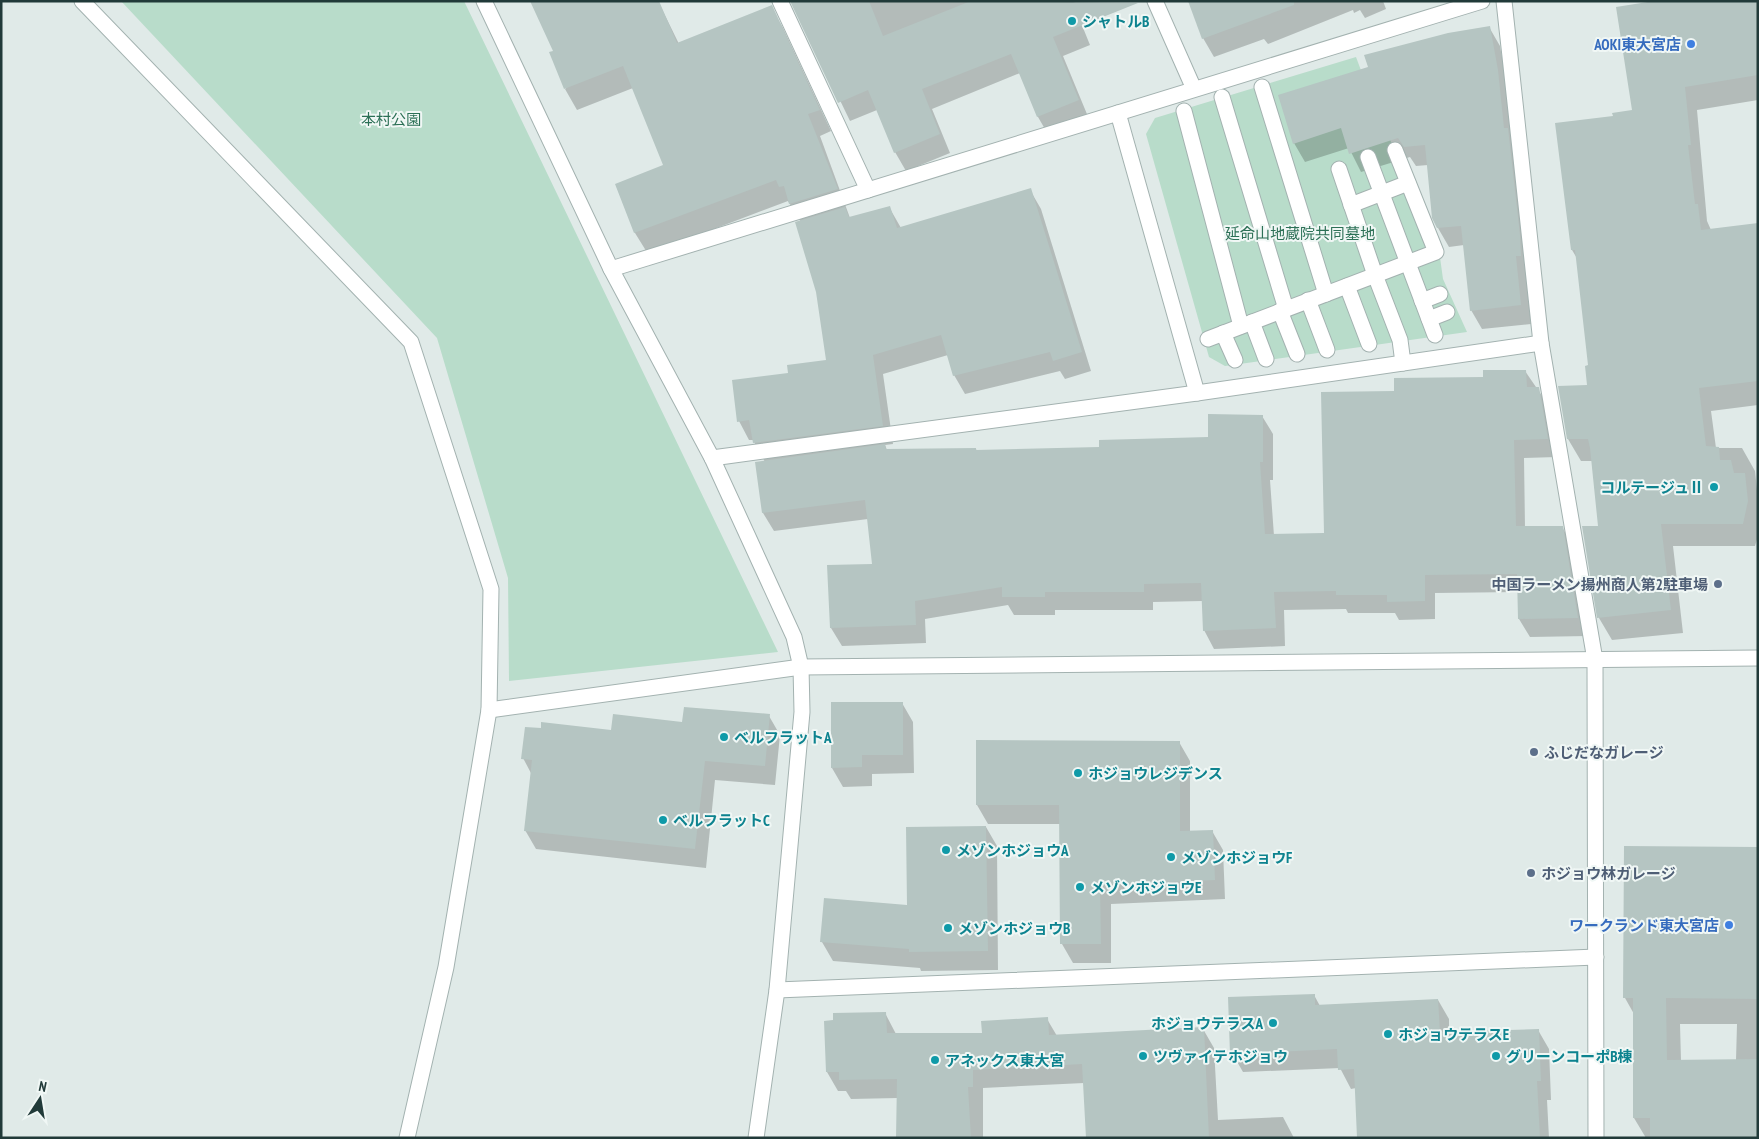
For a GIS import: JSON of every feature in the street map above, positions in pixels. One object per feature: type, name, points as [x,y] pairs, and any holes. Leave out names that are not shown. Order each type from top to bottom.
[{"type":"street","points":[[82,1],[411,342],[491,589],[489,710],[446,967],[407,1138]]},
{"type":"street","points":[[484,1],[612,269],[712,458],[794,637],[801,667],[802,712],[777,990],[756,1138]]},
{"type":"street","points":[[780,1],[868,190]]},
{"type":"street","points":[[1155,1],[1194,89]]},
{"type":"street","points":[[612,269],[1482,1]]},
{"type":"street","points":[[1504,1],[1541,343],[1595,660],[1596,1138]]},
{"type":"street","points":[[1262,87],[1326,294]]},
{"type":"street","points":[[1222,97],[1297,354]]},
{"type":"street","points":[[1184,111],[1246,324],[1266,359]]},
{"type":"street","points":[[1118,113],[1197,393]]},
{"type":"street","points":[[1208,339],[1436,252],[1395,150]]},
{"type":"street","points":[[1368,157],[1406,263],[1435,335]]},
{"type":"street","points":[[1339,169],[1375,275],[1400,340],[1403,363]]},
{"type":"street","points":[[1351,205],[1408,182]]},
{"type":"street","points":[[1347,286],[1369,344]]},
{"type":"street","points":[[1422,301],[1440,294]]},
{"type":"street","points":[[1308,300],[1327,350]]},
{"type":"street","points":[[1429,319],[1447,312]]},
{"type":"street","points":[[1223,333],[1235,360]]},
{"type":"street","points":[[712,458],[1197,393],[1541,343]]},
{"type":"street","points":[[489,710],[801,667],[1758,658]]},
{"type":"street","points":[[777,990],[1596,957]]},
{"type":"green space","name":"本村公園","points":[[121,1],[464,1],[778,652],[509,681],[508,578],[437,338]]},
{"type":"green space","name":"延命山地蔵院共同墓地","points":[[1356,57],[1374,105],[1438,243],[1443,279],[1467,332],[1225,366],[1209,357],[1146,134],[1155,118]]},
{"type":"building","points":[[530,1],[659,1],[677,43],[772,5],[820,110],[808,114],[838,189],[789,204],[784,186],[779,187],[776,180],[634,233],[615,184],[663,165],[623,66],[564,89],[549,52],[553,51]]},
{"type":"building","points":[[790,1],[869,1],[883,36],[971,1],[1138,3],[1053,37],[1079,100],[1037,117],[1011,54],[922,89],[940,134],[894,153],[868,90],[838,103]]},
{"type":"building","points":[[1188,1],[1294,1],[1294,5],[1202,39]]},
{"type":"building","points":[[1654,1],[1758,1],[1758,75],[1685,87],[1691,145],[1688,145],[1695,204],[1698,204],[1701,230],[1758,223],[1758,381],[1699,388],[1706,446],[1719,447],[1720,460],[1731,460],[1734,473],[1745,473],[1748,501],[1743,524],[1661,524],[1671,610],[1597,618],[1582,526],[1598,526],[1590,448],[1588,439],[1567,439],[1558,386],[1587,385],[1585,366],[1588,365],[1575,250],[1571,250],[1555,123],[1613,116],[1612,113],[1632,110],[1616,7]]},
{"type":"building","points":[[1490,26],[1498,70],[1504,128],[1508,128],[1520,235],[1521,256],[1516,256],[1521,305],[1470,311],[1461,226],[1437,228],[1432,218],[1425,145],[1404,147],[1398,138],[1349,154],[1341,128],[1293,144],[1278,95],[1368,67],[1364,55],[1448,33]]},
{"type":"building","points":[[1031,188],[1082,352],[1053,361],[1050,352],[953,376],[941,335],[873,355],[883,426],[753,443],[749,420],[737,422],[732,380],[788,373],[787,365],[826,360],[816,292],[795,222],[845,207],[849,217],[890,206],[897,228]]},
{"type":"building","points":[[1483,370],[1526,370],[1527,387],[1539,387],[1548,439],[1514,440],[1516,526],[1563,526],[1578,618],[1518,619],[1517,574],[1425,575],[1425,601],[1387,602],[1387,595],[1336,595],[1336,591],[1274,592],[1276,628],[1203,631],[1201,583],[1144,584],[1144,592],[1045,592],[1045,597],[1002,597],[1002,587],[915,601],[916,625],[830,628],[827,565],[872,564],[865,500],[762,513],[755,462],[885,444],[886,449],[976,448],[976,450],[1099,447],[1099,440],[1208,437],[1208,414],[1263,415],[1263,462],[1260,462],[1265,534],[1324,533],[1321,392],[1394,391],[1394,378],[1483,377]]},
{"type":"building","points":[[831,702],[903,702],[903,755],[862,755],[862,767],[831,768]]},
{"type":"building","points":[[684,707],[770,714],[765,766],[705,761],[695,849],[524,831],[532,760],[521,759],[525,727],[541,728],[541,722],[611,730],[613,714],[682,722]]},
{"type":"building","points":[[976,740],[1180,741],[1180,831],[1213,830],[1215,880],[1100,885],[1101,944],[1060,944],[1059,805],[976,805]]},
{"type":"building","points":[[986,826],[988,951],[909,952],[909,949],[820,942],[824,898],[907,905],[906,827]]},
{"type":"building","points":[[1624,846],[1758,847],[1758,999],[1666,998],[1667,1060],[1758,1059],[1758,1138],[1650,1138],[1650,1118],[1633,1118],[1633,998],[1623,998]]},
{"type":"building","points":[[1315,994],[1315,1005],[1438,999],[1440,1032],[1539,1029],[1541,1081],[1537,1081],[1540,1138],[1357,1138],[1354,1069],[1338,1070],[1337,1049],[1230,1054],[1228,997]]},
{"type":"building","points":[[886,1012],[887,1033],[982,1033],[981,1021],[1048,1017],[1049,1035],[1204,1027],[1209,1138],[1086,1138],[1082,1064],[973,1070],[973,1087],[968,1087],[971,1138],[896,1138],[897,1079],[839,1080],[839,1072],[826,1072],[824,1021],[833,1020],[833,1013]]},
{"type":"place","name":"シャトルB","points":[[1072,21]]},
{"type":"place","name":"AOKI東大宮店","points":[[1691,44]]},
{"type":"place","name":"コルテージュⅡ","points":[[1714,487]]},
{"type":"place","name":"中国ラーメン揚州商人第2駐車場","points":[[1718,584]]},
{"type":"place","name":"ベルフラットA","points":[[724,737]]},
{"type":"place","name":"ふじだなガレージ","points":[[1534,752]]},
{"type":"place","name":"ホジョウレジデンス","points":[[1078,773]]},
{"type":"place","name":"ベルフラットC","points":[[663,820]]},
{"type":"place","name":"メゾンホジョウA","points":[[946,850]]},
{"type":"place","name":"メゾンホジョウF","points":[[1171,857]]},
{"type":"place","name":"ホジョウ林ガレージ","points":[[1531,873]]},
{"type":"place","name":"メゾンホジョウE","points":[[1080,887]]},
{"type":"place","name":"ワークランド東大宮店","points":[[1729,925]]},
{"type":"place","name":"メゾンホジョウB","points":[[948,928]]},
{"type":"place","name":"ホジョウテラスA","points":[[1273,1023]]},
{"type":"place","name":"ホジョウテラスE","points":[[1388,1034]]},
{"type":"place","name":"ツヴァイテホジョウ","points":[[1143,1056]]},
{"type":"place","name":"グリーンコーポB棟","points":[[1496,1056]]},
{"type":"place","name":"アネックス東大宮","points":[[935,1060]]}]
